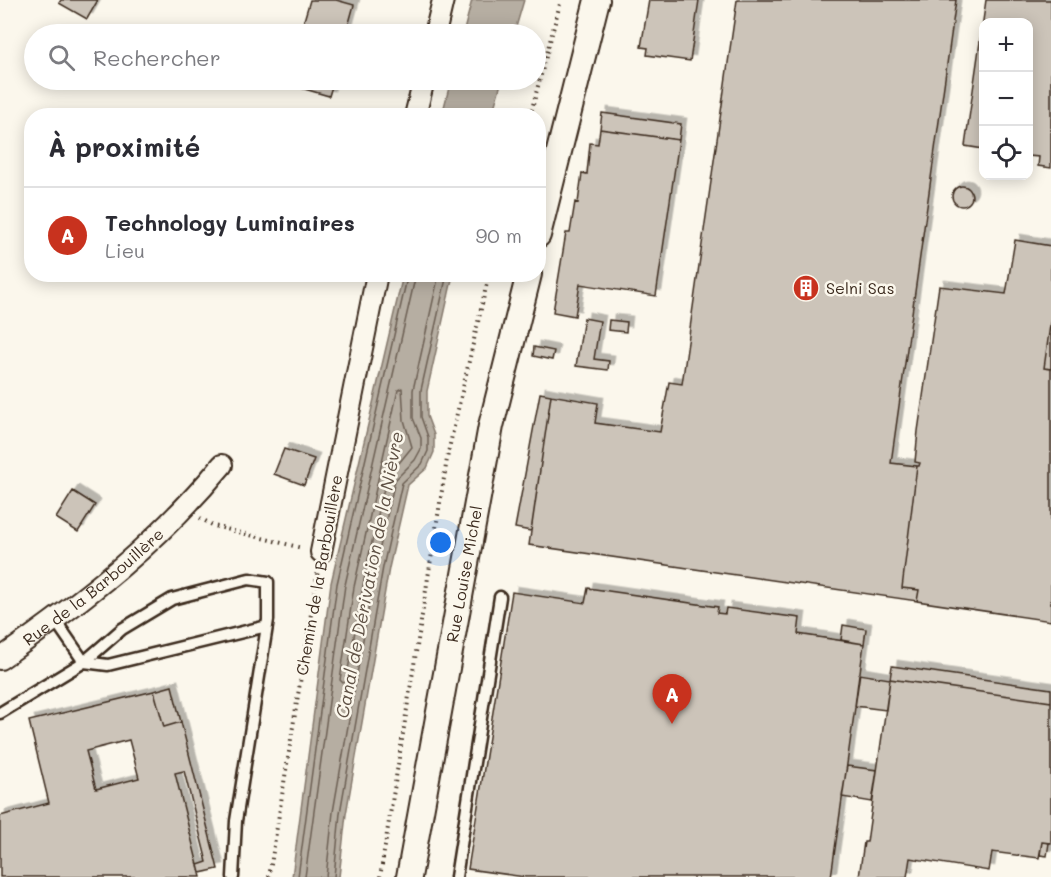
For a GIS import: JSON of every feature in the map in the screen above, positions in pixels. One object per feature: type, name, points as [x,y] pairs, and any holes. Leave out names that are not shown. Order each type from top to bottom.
[{"type":"street","points":[[437,24],[443,0]]},
{"type":"street","points":[[546,203],[597,0]]},
{"type":"street","points":[[417,108],[422,90]]},
{"type":"street","name":"Chemin de la Barbouillère","points":[[321,552],[375,282]]},
{"type":"street","name":"Rue Louise Michel","points":[[409,877],[491,426],[527,282]]},
{"type":"street","name":"Rue de la Barbouillère","points":[[0,659],[107,582],[184,510],[222,465]]},
{"type":"lane","points":[[0,713],[84,662],[122,629],[172,599],[249,579],[260,579],[270,586],[267,626],[236,821],[233,877]]},
{"type":"lane","points":[[456,877],[500,597]]},
{"type":"lane","points":[[55,620],[84,662]]},
{"type":"lane","points":[[84,662],[117,664],[267,626]]},
{"type":"path","points":[[546,56],[561,0]]},
{"type":"path","points":[[532,108],[537,90]]},
{"type":"path","points":[[380,877],[448,453],[487,282]]},
{"type":"path","points":[[184,510],[214,526],[321,552]]},
{"type":"path","name":"Chemin de la Barbouillère","points":[[269,877],[321,552]]},
{"type":"water","points":[[472,0],[524,0],[517,24],[466,24]]},
{"type":"water","points":[[448,90],[499,90],[494,108],[444,108]]},
{"type":"water","name":"Canal de Dérivation de la Nièvre","points":[[401,282],[451,282],[427,391],[427,416],[434,435],[434,452],[427,468],[408,485],[389,568],[346,814],[339,877],[292,877],[331,583]]},
{"type":"building","points":[[61,0],[98,0],[87,19],[59,3]]},
{"type":"building","points":[[310,0],[336,0],[354,5],[349,24],[303,24]]},
{"type":"building","points":[[649,0],[699,0],[690,61],[647,55],[648,48],[641,47]]},
{"type":"building","name":"Selni Sas","points":[[737,0],[956,0],[891,463],[917,466],[902,588],[919,590],[917,601],[529,545],[551,395],[598,403],[595,423],[660,432],[669,382],[682,384]]},
{"type":"building","points":[[986,0],[1051,0],[1051,168],[1038,166],[1039,157],[1033,156],[1033,18],[983,18]]},
{"type":"building","points":[[979,49],[979,148],[965,146]]},
{"type":"building","points":[[308,90],[331,90],[329,96]]},
{"type":"building","points":[[602,113],[681,124],[679,140],[600,129]]},
{"type":"building","points":[[600,129],[679,140],[656,296],[580,284],[575,316],[553,312],[566,233],[570,233],[575,202],[578,203],[582,173],[587,174],[590,143],[598,144]]},
{"type":"building","points":[[962,186],[969,189],[972,196],[969,203],[962,206],[955,203],[952,196],[955,189]]},
{"type":"building","points":[[1015,240],[1051,246],[1051,318],[1044,368],[1051,369],[1051,621],[917,601],[919,590],[902,588],[917,466],[920,463],[915,462],[918,431],[939,286],[1006,294]]},
{"type":"building","points":[[584,318],[600,321],[594,359],[609,361],[608,370],[576,366]]},
{"type":"building","points":[[1051,318],[1051,369],[1044,368]]},
{"type":"building","points":[[609,320],[627,322],[626,332],[608,330]]},
{"type":"building","points":[[534,347],[554,351],[552,360],[533,356]]},
{"type":"building","points":[[540,393],[551,395],[531,531],[515,528]]},
{"type":"building","points":[[284,449],[314,459],[304,485],[274,474]]},
{"type":"building","points":[[73,491],[95,505],[78,532],[56,518]]},
{"type":"building","points":[[588,588],[718,607],[717,613],[725,614],[726,608],[800,618],[798,634],[864,644],[831,877],[525,877],[468,869],[512,592],[585,603]]},
{"type":"building","points":[[843,625],[866,629],[864,644],[841,640]]},
{"type":"building","points":[[892,666],[1051,689],[1051,702],[890,679]]},
{"type":"building","points":[[859,674],[890,679],[886,710],[855,706]]},
{"type":"building","points":[[890,679],[1051,702],[1051,843],[1042,842],[1039,858],[992,852],[989,871],[910,858],[907,877],[859,877],[864,842],[867,842]]},
{"type":"building","points":[[172,686],[181,722],[164,727],[154,691]]},
{"type":"building","points":[[154,691],[164,727],[181,722],[218,869],[200,873],[201,877],[0,877],[0,816],[49,803],[29,721]],"holes":[[[129,740],[139,778],[96,789],[86,751]],[[184,771],[207,862],[198,865],[175,773]]]},
{"type":"building","points":[[847,766],[877,770],[872,802],[842,797]]},
{"type":"building","points":[[1042,842],[1049,843],[1047,856],[1040,855]]},
{"type":"place","name":"Selni Sas","points":[[806,288]]},
{"type":"place","name":"Technology Luminaires","points":[[672,724]]}]
